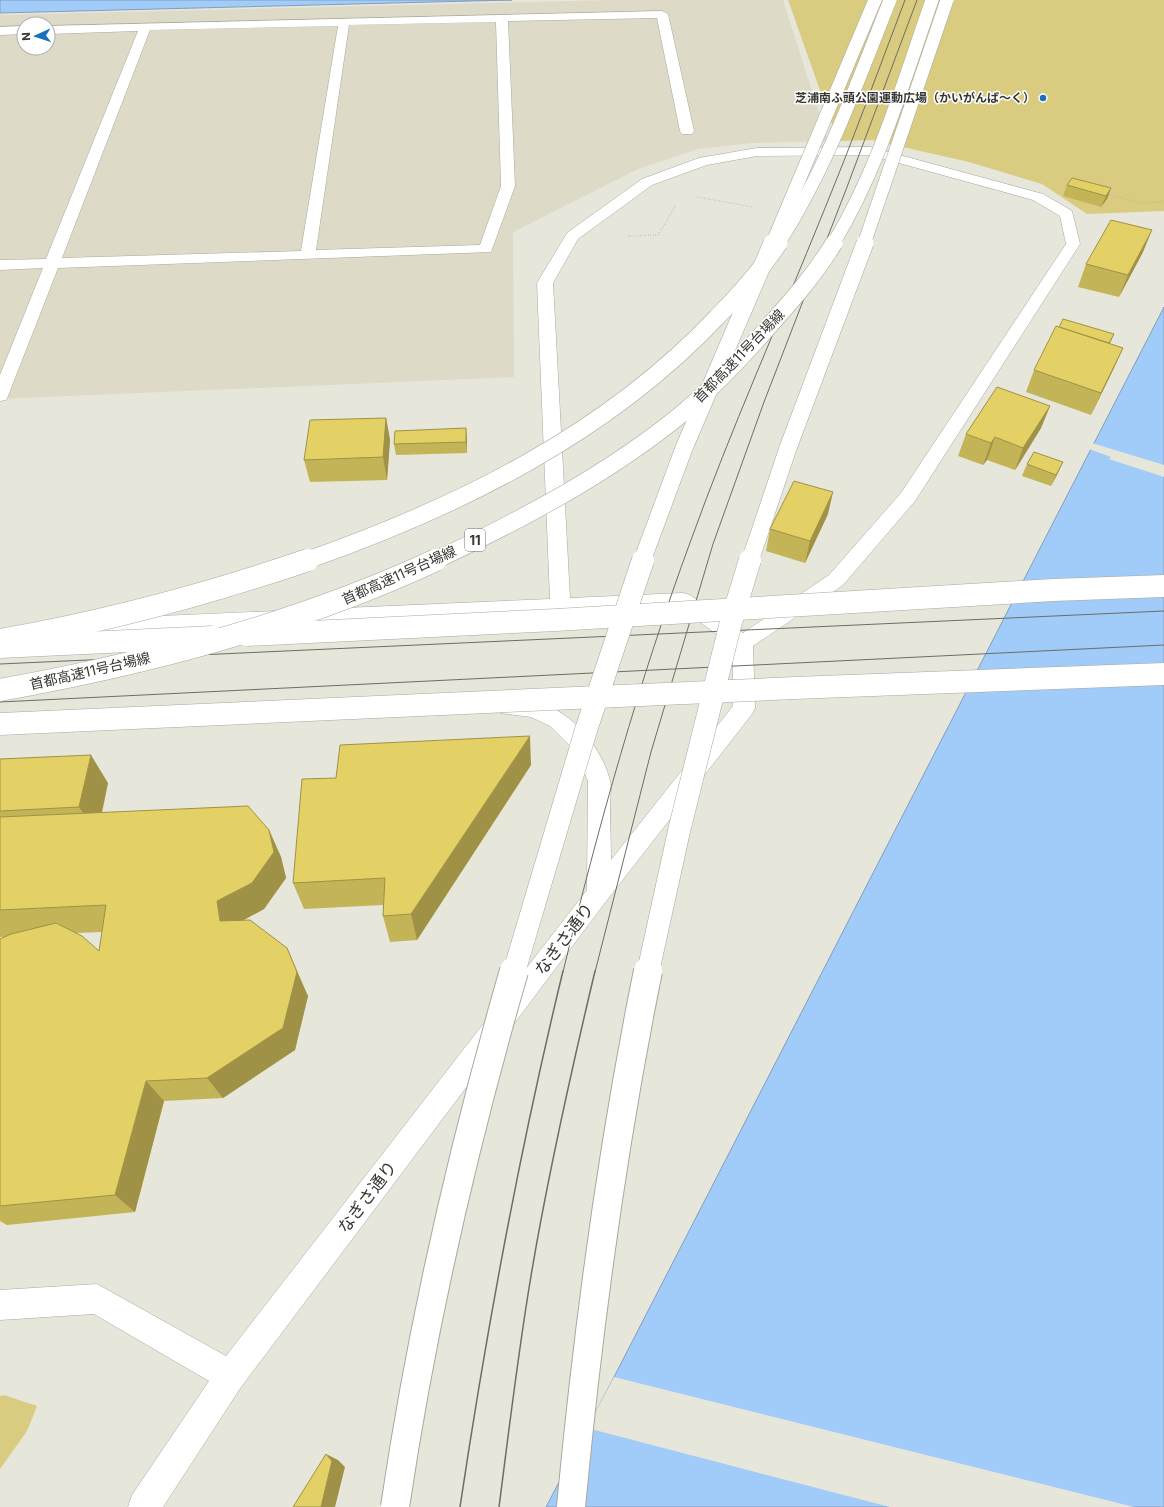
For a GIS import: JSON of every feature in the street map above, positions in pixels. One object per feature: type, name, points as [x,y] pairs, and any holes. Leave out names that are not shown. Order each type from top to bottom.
[{"type":"main road","points":[[395,1507],[410,1409],[426,1320],[449,1215],[495,1036],[590,717],[634,583],[685,446],[874,0]]},
{"type":"main road","points":[[0,640],[155,606],[301,563],[360,541],[420,516],[531,461],[581,430],[626,399],[711,325],[748,285],[800,210],[834,138],[890,0]]},
{"type":"main road","name":"首都高速11号台場線","points":[[0,690],[129,664],[262,628],[334,603],[398,577],[490,534],[559,496],[618,460],[667,426],[710,390],[755,343],[824,260],[848,219],[885,130],[932,0]]},
{"type":"main road","points":[[571,1507],[578,1419],[605,1210],[635,1034],[676,837],[741,588],[782,464],[872,222],[947,0]]},
{"type":"main road","points":[[56,30],[662,14],[687,131]]},
{"type":"main road","points":[[0,265],[486,249],[508,186],[502,18]]},
{"type":"main road","points":[[308,255],[344,22]]},
{"type":"main road","points":[[0,396],[145,27]]},
{"type":"main road","points":[[0,31],[16,30]]},
{"type":"main road","points":[[0,631],[560,606],[683,600],[743,643],[836,580],[908,497],[1073,244],[1067,214],[1038,197],[870,151],[757,152],[704,161],[647,182],[572,236],[545,283],[560,606]]},
{"type":"main road","points":[[0,647],[556,620],[1053,590],[1164,586]]},
{"type":"main road","name":"なぎさ通り","points":[[144,1507],[230,1376],[599,893],[744,708],[743,643]]},
{"type":"main road","points":[[0,724],[811,687],[1164,674]]},
{"type":"main road","points":[[0,728],[393,709],[507,707],[533,709],[558,720],[581,742],[599,781],[599,893]]},
{"type":"main road","points":[[0,1306],[97,1300],[230,1376]]},
{"type":"path","points":[[690,196],[760,208]]},
{"type":"path","points":[[624,236],[658,235],[678,201]]},
{"type":"shaded area","points":[[610,0],[783,0],[828,141],[752,143],[698,149],[638,169],[513,232],[514,377],[0,399],[0,15]]},
{"type":"shaded area","points":[[788,0],[1164,0],[1164,211],[1087,214],[1042,184],[969,162],[872,140],[838,141]]},
{"type":"shaded area","points":[[4,1395],[37,1406],[27,1431],[0,1469],[0,1396]]},
{"type":"water","points":[[0,0],[512,0],[0,13]]},
{"type":"water","points":[[1164,307],[1164,1507],[546,1507],[614,1377]]},
{"type":"pier","points":[[1092,443],[1164,465],[1164,477],[1109,459],[1111,457],[1089,449]]},
{"type":"pier","points":[[614,1377],[1134,1507],[890,1507],[587,1428]]},
{"type":"building","points":[[1072,178],[1111,188],[1106,196],[1067,185]]},
{"type":"building","points":[[1111,220],[1152,230],[1128,275],[1086,264]]},
{"type":"building","points":[[1063,319],[1114,334],[1109,343],[1059,327]]},
{"type":"building","points":[[1056,326],[1123,348],[1101,393],[1034,370]]},
{"type":"building","points":[[997,387],[1050,406],[1023,448],[995,437],[991,443],[966,434]]},
{"type":"building","points":[[386,418],[383,457],[304,460],[310,420]]},
{"type":"building","points":[[466,428],[466,442],[394,444],[395,431]]},
{"type":"building","points":[[1034,452],[1063,462],[1056,475],[1027,464]]},
{"type":"building","points":[[794,481],[833,492],[810,541],[770,529]]},
{"type":"building","points":[[530,736],[411,914],[383,916],[385,878],[293,883],[302,779],[336,778],[340,745]]},
{"type":"building","points":[[91,755],[79,807],[0,811],[0,759]]},
{"type":"building","points":[[248,806],[269,830],[274,852],[252,883],[217,901],[220,921],[250,920],[287,948],[297,972],[283,1028],[207,1078],[146,1081],[115,1195],[0,1206],[0,939],[11,934],[56,923],[82,936],[99,951],[106,905],[0,910],[0,817]]},
{"type":"building","points":[[326,1454],[332,1461],[321,1507],[293,1507]]},
{"type":"tram line","points":[[658,634],[722,457],[834,187],[905,0]]},
{"type":"tram line","points":[[687,633],[713,544],[764,402],[917,0]]},
{"type":"tram line","points":[[687,633],[1164,611]]},
{"type":"tram line","points":[[658,634],[687,633]]},
{"type":"tram line","points":[[676,669],[687,633]]},
{"type":"tram line","points":[[0,664],[658,634]]},
{"type":"tram line","points":[[647,670],[658,634]]},
{"type":"tram line","points":[[676,669],[1164,645]]},
{"type":"tram line","points":[[595,972],[651,752],[676,669]]},
{"type":"tram line","points":[[647,670],[676,669]]},
{"type":"tram line","points":[[0,702],[647,670]]},
{"type":"tram line","points":[[563,972],[590,863],[647,670]]},
{"type":"tram line","points":[[460,1507],[493,1305],[547,1037],[563,971]]},
{"type":"tram line","points":[[499,1507],[531,1276],[560,1123],[595,971]]},
{"type":"place","name":"芝浦南ふ頭公園運動広場（かいがんぱ～く）","points":[[1043,98]]}]
